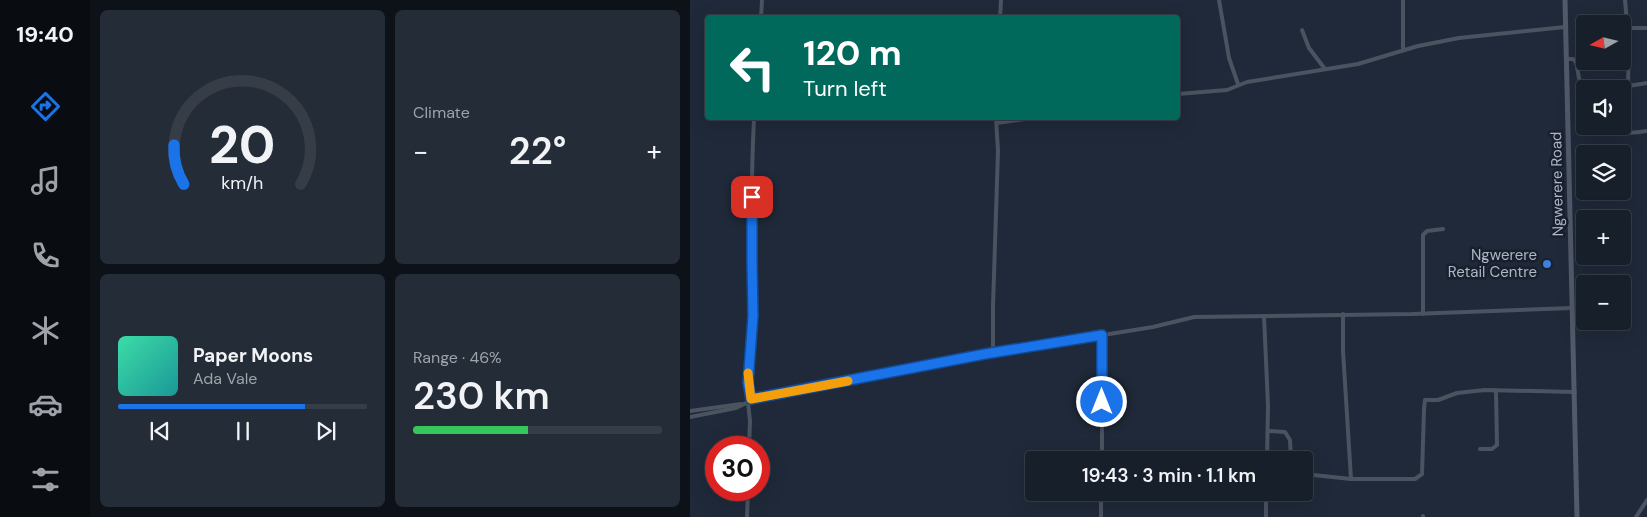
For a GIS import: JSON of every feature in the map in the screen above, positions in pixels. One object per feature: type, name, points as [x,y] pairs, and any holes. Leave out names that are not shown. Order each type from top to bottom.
[{"type":"main road","name":"Ngwerere Road","points":[[1565,0],[1577,517]]},
{"type":"street","points":[[761,15],[762,0]]},
{"type":"street","points":[[1000,15],[1001,0]]},
{"type":"street","points":[[1219,0],[1229,58],[1238,84]]},
{"type":"street","points":[[1403,0],[1403,50]]},
{"type":"street","points":[[1625,0],[1627,15]]},
{"type":"street","points":[[1180,94],[1227,90],[1238,84],[1371,61],[1403,50],[1459,38],[1566,27]]},
{"type":"street","points":[[1631,28],[1647,28]]},
{"type":"street","points":[[1302,30],[1310,48],[1325,70]]},
{"type":"street","points":[[1566,59],[1575,60],[1579,80]]},
{"type":"street","points":[[1631,86],[1647,83]]},
{"type":"street","points":[[749,436],[750,401],[748,383],[753,316],[754,120]]},
{"type":"street","points":[[993,353],[998,151],[996,120]]},
{"type":"street","points":[[997,123],[1018,120]]},
{"type":"street","points":[[1631,133],[1647,131]]},
{"type":"street","points":[[1423,314],[1423,235],[1427,231],[1443,229]]},
{"type":"street","points":[[690,411],[993,353],[1153,327],[1194,317],[1423,314],[1572,308]]},
{"type":"street","points":[[1343,314],[1343,351],[1351,479]]},
{"type":"street","points":[[1264,316],[1267,451]]},
{"type":"street","points":[[1102,335],[1102,451]]},
{"type":"street","points":[[1480,449],[1492,449],[1497,445],[1496,392],[1494,390]]},
{"type":"street","points":[[1313,475],[1351,479],[1377,478],[1400,480],[1415,479],[1421,476],[1426,400],[1438,400],[1468,391],[1575,392]]},
{"type":"street","points":[[690,417],[736,408],[750,401]]},
{"type":"street","points":[[1268,431],[1285,432],[1289,436],[1290,451]]},
{"type":"street","points":[[1636,517],[1647,500]]},
{"type":"street","points":[[747,517],[748,501]]},
{"type":"street","points":[[1101,501],[1101,517]]},
{"type":"street","points":[[1266,501],[1266,517]]},
{"type":"slow traffic","points":[[748,373],[751,399],[848,381]]},
{"type":"place","name":"Ngwerere Retail Centre","points":[[1547,264]]},
{"type":"route","points":[[752,197],[753,316],[748,370],[751,399],[985,354],[1102,335],[1102,402]]}]
